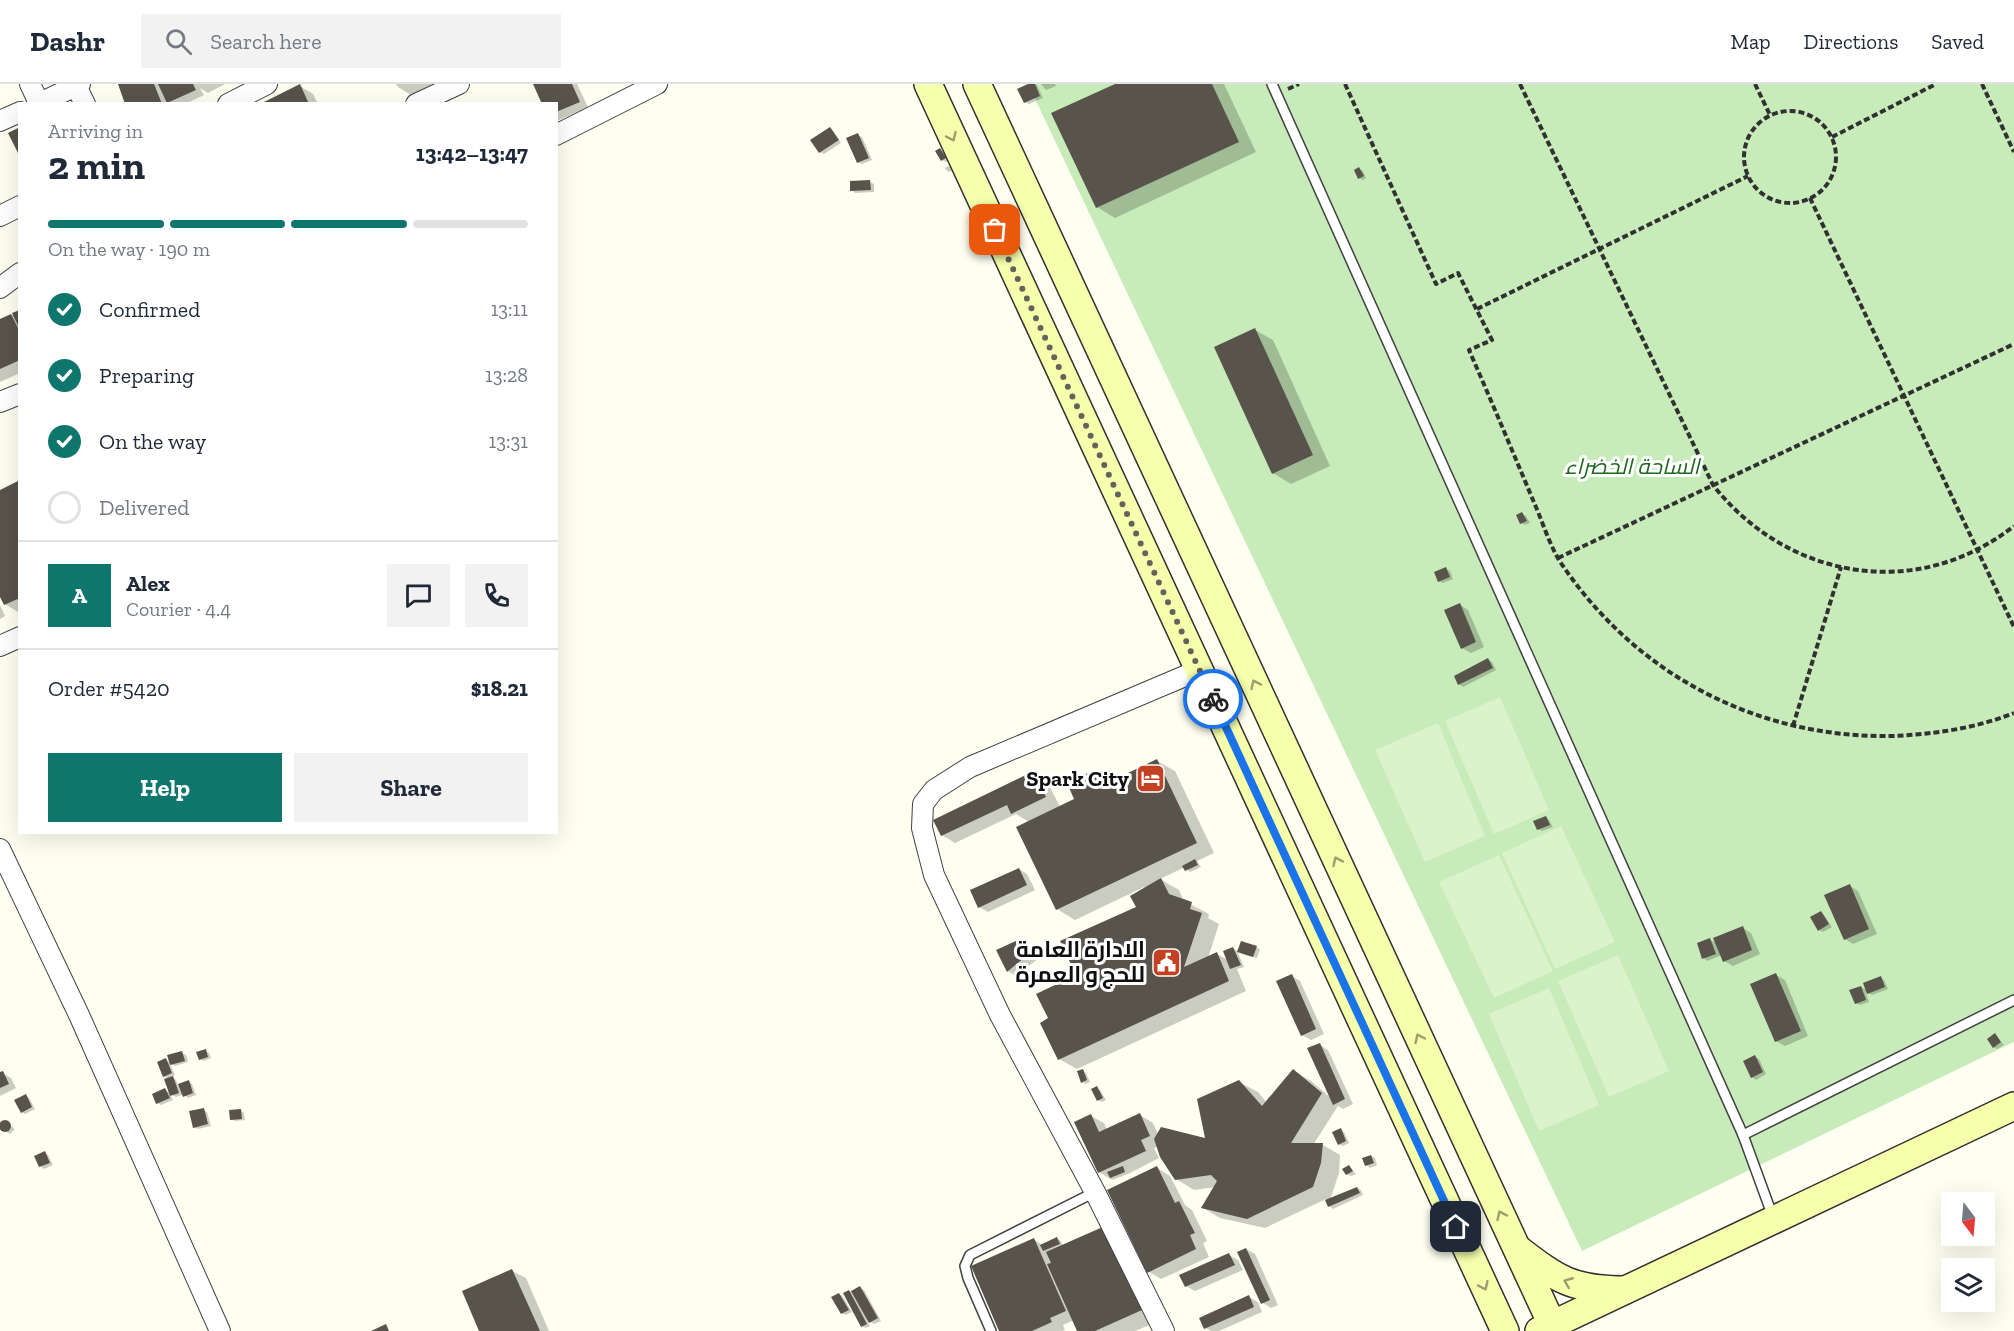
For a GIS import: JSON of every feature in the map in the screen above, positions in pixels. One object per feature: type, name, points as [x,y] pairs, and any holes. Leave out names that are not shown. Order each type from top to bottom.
[{"type":"street","points":[[30,84],[39,102]]},
{"type":"street","points":[[232,102],[267,84]]},
{"type":"street","points":[[420,102],[459,84]]},
{"type":"street","points":[[558,134],[657,84]]},
{"type":"street","points":[[928,84],[1505,1331]]},
{"type":"street","points":[[977,84],[1516,1247],[1549,1329],[1626,1290],[2014,1106]]},
{"type":"street","points":[[41,102],[78,85],[84,102]]},
{"type":"street","points":[[0,121],[18,113]]},
{"type":"street","points":[[0,216],[18,207]]},
{"type":"street","points":[[0,402],[18,395]]},
{"type":"street","points":[[0,646],[18,638]]},
{"type":"street","points":[[1164,1331],[1095,1192],[1000,1015],[934,875],[922,828],[923,804],[933,790],[970,767],[1199,670]]},
{"type":"street","points":[[0,849],[84,1026],[220,1331]]},
{"type":"street","points":[[1516,1247],[1556,1277],[1577,1286],[1601,1290],[1626,1290]]},
{"type":"lane","points":[[1272,84],[1743,1135],[1774,1220]]},
{"type":"lane","points":[[1743,1135],[2014,1000]]},
{"type":"lane","points":[[991,1331],[968,1278],[965,1266],[970,1255],[1095,1192]]},
{"type":"path","points":[[1345,84],[1436,284],[1458,273],[1492,340],[1469,350],[1558,558],[1588,600],[1620,634],[1655,663],[1694,688],[1735,708],[1793,726],[1824,732],[1869,736],[1916,735],[1961,728],[2014,712]]},
{"type":"path","points":[[1520,84],[1713,486],[1742,518],[1775,542],[1812,559],[1840,567],[1871,571],[1912,570],[1952,560],[1977,550],[2014,526]]},
{"type":"path","points":[[1755,84],[1770,115]]},
{"type":"path","points":[[1832,136],[1936,84]]},
{"type":"path","points":[[1982,84],[2014,152]]},
{"type":"path","points":[[1791,111],[1812,116],[1832,136],[1836,151],[1835,165],[1830,179],[1821,190],[1809,198],[1796,202],[1781,202],[1767,197],[1748,177],[1744,162],[1744,148],[1749,134],[1758,123],[1770,115],[1791,111]]},
{"type":"path","points":[[1477,309],[1748,177]]},
{"type":"path","points":[[1809,198],[2014,627]]},
{"type":"path","points":[[1558,558],[2014,344]]},
{"type":"path","points":[[1793,726],[1840,567]]},
{"type":"green space","name":"الساحة الخضراء","points":[[1028,84],[2014,84],[2014,1042],[1582,1251]]},
{"type":"green space","points":[[1500,697],[1549,810],[1494,834],[1445,721]]},
{"type":"green space","points":[[1438,723],[1485,836],[1425,862],[1375,750]]},
{"type":"green space","points":[[1561,826],[1615,942],[1555,969],[1502,853]]},
{"type":"green space","points":[[1499,855],[1553,971],[1494,998],[1439,882]]},
{"type":"green space","points":[[1618,955],[1669,1071],[1609,1097],[1558,981]]},
{"type":"green space","points":[[1549,988],[1599,1105],[1539,1131],[1489,1014]]},
{"type":"building","points":[[118,84],[154,84],[161,102],[124,102]]},
{"type":"building","points":[[158,84],[193,84],[196,90],[167,102]]},
{"type":"building","points":[[300,84],[308,102],[264,102]]},
{"type":"building","points":[[533,84],[572,84],[580,102],[558,111],[558,102],[541,102]]},
{"type":"building","points":[[1028,84],[1035,84],[1040,96],[1024,103],[1017,89]]},
{"type":"building","points":[[1115,84],[1212,84],[1239,142],[1096,208],[1051,113]]},
{"type":"building","points":[[830,127],[839,140],[819,153],[810,140]]},
{"type":"building","points":[[18,128],[18,153],[8,133]]},
{"type":"building","points":[[858,133],[869,158],[857,163],[846,138]]},
{"type":"building","points":[[940,148],[946,158],[941,161],[935,151]]},
{"type":"building","points":[[1359,167],[1364,176],[1358,179],[1354,170]]},
{"type":"building","points":[[870,180],[871,190],[850,191],[850,181]]},
{"type":"building","points":[[18,311],[18,326],[12,313]]},
{"type":"building","points":[[11,314],[18,328],[18,361],[0,369],[0,319]]},
{"type":"building","points":[[1255,328],[1313,455],[1272,474],[1214,347]]},
{"type":"building","points":[[18,481],[18,599],[4,605],[0,597],[0,490]]},
{"type":"building","points":[[1522,512],[1527,521],[1520,524],[1516,515]]},
{"type":"building","points":[[1446,567],[1450,577],[1438,582],[1434,572]]},
{"type":"building","points":[[1460,603],[1476,642],[1461,649],[1444,610]]},
{"type":"building","points":[[1488,658],[1493,668],[1458,685],[1454,676]]},
{"type":"building","points":[[1157,759],[1197,843],[1056,910],[1016,827],[1074,799],[1067,783],[1096,769],[1103,785]]},
{"type":"building","points":[[1034,771],[1046,797],[1011,814],[1007,805],[941,836],[933,820]]},
{"type":"building","points":[[1546,816],[1550,825],[1537,830],[1533,821]]},
{"type":"building","points":[[1195,859],[1198,865],[1185,871],[1182,866]]},
{"type":"building","points":[[1019,868],[1027,885],[978,908],[970,890]]},
{"type":"building","points":[[1161,878],[1169,894],[1192,902],[1190,909],[1202,913],[1184,967],[1217,952],[1229,981],[1058,1060],[1040,1023],[1048,1018],[1036,994],[1076,975],[1060,941],[1136,907],[1130,896]]},
{"type":"building","points":[[1850,884],[1869,929],[1844,940],[1824,895]]},
{"type":"building","points":[[1821,911],[1829,924],[1818,931],[1810,917]]},
{"type":"building","points":[[1743,926],[1752,950],[1723,962],[1713,938]]},
{"type":"building","points":[[1710,938],[1716,954],[1702,959],[1697,943]]},
{"type":"building","points":[[1020,939],[1031,952],[1007,972],[996,950]]},
{"type":"building","points":[[1241,941],[1257,946],[1253,957],[1237,952]]},
{"type":"building","points":[[1233,947],[1241,965],[1230,969],[1223,951]]},
{"type":"building","points":[[1776,973],[1801,1031],[1775,1042],[1750,984]]},
{"type":"building","points":[[1292,974],[1316,1029],[1301,1036],[1276,981]]},
{"type":"building","points":[[1881,976],[1885,987],[1867,994],[1863,983]]},
{"type":"building","points":[[1861,986],[1866,1000],[1855,1004],[1849,990]]},
{"type":"building","points":[[1995,1033],[2001,1042],[1993,1048],[1987,1039]]},
{"type":"building","points":[[1320,1043],[1345,1099],[1333,1105],[1307,1048]]},
{"type":"building","points":[[206,1049],[208,1057],[199,1060],[196,1052]]},
{"type":"building","points":[[182,1051],[185,1061],[170,1065],[167,1055]]},
{"type":"building","points":[[1755,1055],[1763,1072],[1751,1078],[1743,1061]]},
{"type":"building","points":[[166,1058],[172,1073],[163,1077],[157,1062]]},
{"type":"building","points":[[1083,1069],[1087,1080],[1081,1083],[1077,1071]]},
{"type":"building","points":[[1293,1069],[1322,1093],[1291,1143],[1323,1143],[1321,1163],[1313,1187],[1247,1219],[1201,1208],[1217,1181],[1211,1175],[1175,1180],[1160,1157],[1154,1139],[1161,1127],[1205,1138],[1197,1099],[1239,1080],[1262,1106]]},
{"type":"building","points":[[3,1071],[9,1084],[0,1088],[0,1072]]},
{"type":"building","points":[[173,1076],[179,1093],[170,1096],[164,1079]]},
{"type":"building","points":[[189,1080],[193,1093],[183,1097],[178,1084]]},
{"type":"building","points":[[1097,1086],[1103,1098],[1097,1101],[1091,1089]]},
{"type":"building","points":[[165,1088],[170,1098],[156,1104],[152,1094]]},
{"type":"building","points":[[26,1094],[32,1107],[21,1113],[14,1100]]},
{"type":"building","points":[[204,1108],[208,1124],[193,1128],[189,1111]]},
{"type":"building","points":[[241,1109],[242,1119],[230,1120],[229,1110]]},
{"type":"building","points":[[1140,1113],[1150,1136],[1141,1140],[1146,1151],[1098,1173],[1074,1122],[1091,1114],[1099,1132]]},
{"type":"building","points":[[7,1120],[11,1126],[7,1132],[3,1132],[-1,1124]]},
{"type":"building","points":[[1341,1128],[1346,1141],[1338,1145],[1332,1132]]},
{"type":"building","points":[[45,1151],[50,1163],[39,1167],[34,1156]]},
{"type":"building","points":[[1371,1155],[1374,1163],[1365,1166],[1362,1158]]},
{"type":"building","points":[[1349,1165],[1353,1171],[1346,1175],[1342,1169]]},
{"type":"building","points":[[1123,1166],[1125,1172],[1110,1178],[1107,1172]]},
{"type":"building","points":[[1157,1166],[1175,1203],[1179,1201],[1195,1233],[1190,1235],[1196,1249],[1147,1273],[1107,1190]]},
{"type":"building","points":[[1357,1187],[1360,1193],[1328,1207],[1325,1200]]},
{"type":"building","points":[[1105,1226],[1142,1310],[1095,1331],[1077,1331],[1047,1264],[1051,1263],[1046,1252]]},
{"type":"building","points":[[1057,1237],[1060,1244],[1043,1251],[1040,1245]]},
{"type":"building","points":[[1034,1238],[1066,1311],[1050,1318],[1052,1322],[1032,1331],[999,1331],[971,1266]]},
{"type":"building","points":[[1246,1248],[1270,1300],[1261,1304],[1237,1252]]},
{"type":"building","points":[[1229,1253],[1235,1265],[1185,1287],[1179,1275]]},
{"type":"building","points":[[512,1269],[540,1331],[479,1331],[462,1291]]},
{"type":"building","points":[[860,1286],[878,1318],[869,1323],[851,1291]]},
{"type":"building","points":[[849,1290],[867,1324],[861,1327],[843,1293]]},
{"type":"building","points":[[839,1293],[849,1310],[841,1314],[831,1297]]},
{"type":"building","points":[[1249,1295],[1254,1307],[1204,1329],[1199,1318]]},
{"type":"building","points":[[386,1324],[389,1331],[371,1331]]},
{"type":"way so far","points":[[995,230],[1213,699]]},
{"type":"place","name":"Spark City","points":[[1150,778]]},
{"type":"place","name":"الادارة العامة للحج و العمرة","points":[[1166,962]]},
{"type":"route","points":[[1213,699],[1456,1227]]}]
